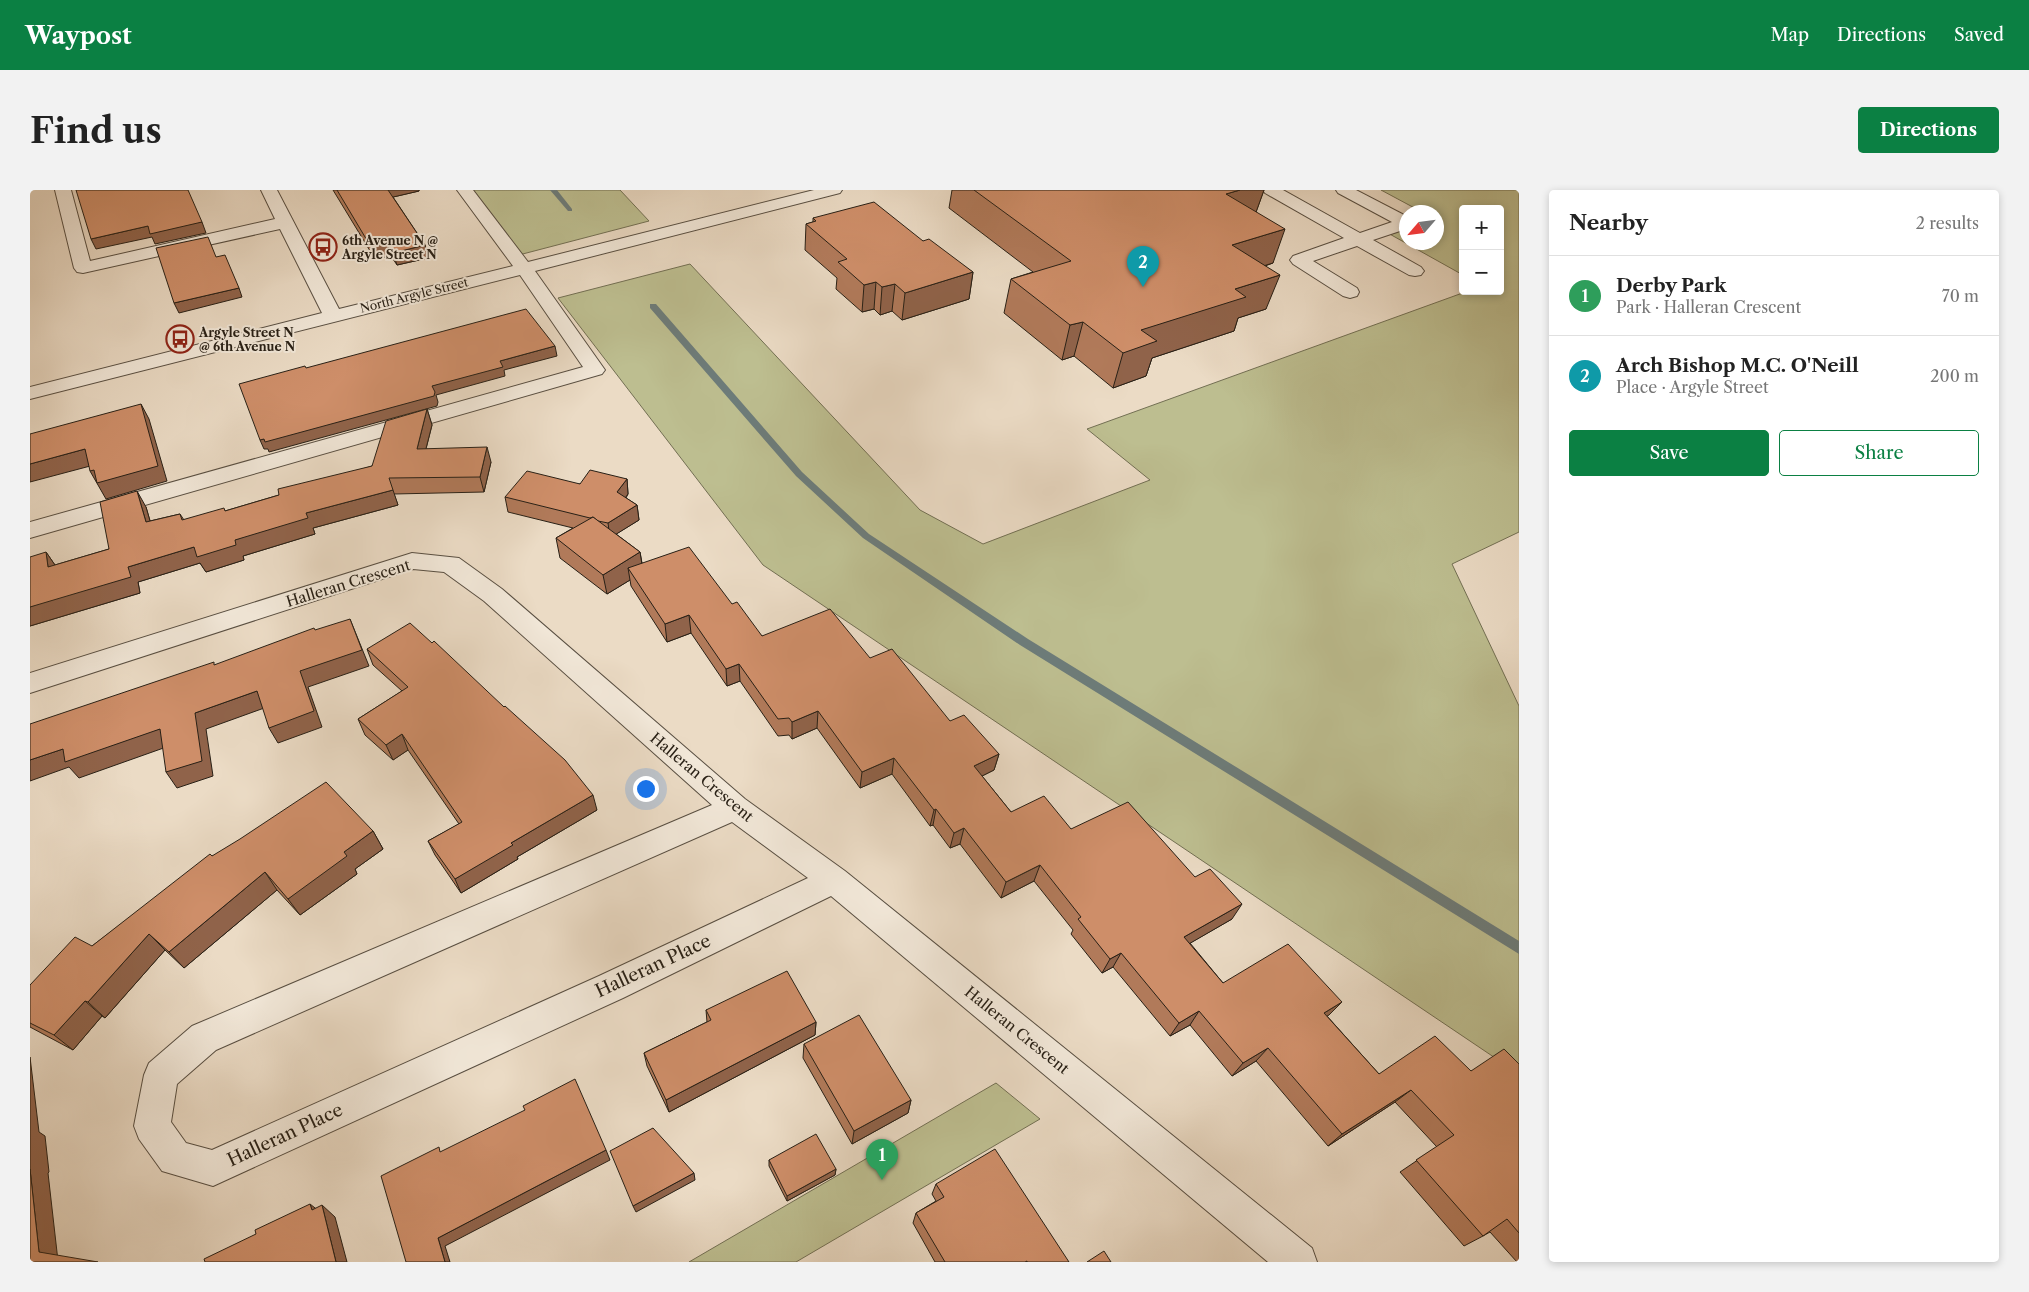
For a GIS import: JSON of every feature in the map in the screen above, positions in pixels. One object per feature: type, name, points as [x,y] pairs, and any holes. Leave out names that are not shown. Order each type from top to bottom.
[{"type":"street","points":[[63,190],[83,268],[286,222]]},
{"type":"street","points":[[270,190],[334,316]]},
{"type":"street","points":[[30,530],[595,370],[524,268],[465,190]]},
{"type":"street","name":"North Argyle Street","points":[[30,393],[524,268],[793,194],[834,190]]},
{"type":"street","points":[[1272,190],[1415,271]]},
{"type":"street","points":[[1344,190],[1406,223],[1299,260],[1350,292]]},
{"type":"street","name":"Halleran Crescent","points":[[30,683],[412,561],[450,564],[493,595],[735,808],[834,880],[1298,1262]]},
{"type":"street","name":"Halleran Place","points":[[735,808],[204,1038],[161,1075],[152,1126],[175,1158],[213,1168],[602,990],[834,880]]},
{"type":"green space","points":[[466,190],[620,190],[649,221],[515,256]]},
{"type":"green space","points":[[1381,190],[1519,190],[1519,532],[1452,564],[1519,706],[1519,1074],[763,565],[558,298],[690,264],[920,510],[983,544],[1150,480],[1087,429],[1459,294],[1504,295],[1504,205],[1459,205],[1459,273],[1418,250],[1444,250],[1444,205],[1409,205]]},
{"type":"green space","points":[[1399,227],[1399,239],[1386,232]]},
{"type":"green space","points":[[996,1083],[1040,1119],[796,1262],[689,1262]]},
{"type":"building","points":[[76,190],[188,190],[202,222],[150,234],[148,226],[91,239]]},
{"type":"building","points":[[337,190],[388,190],[425,245],[393,253],[387,243],[371,247]]},
{"type":"building","points":[[974,190],[1240,190],[1226,194],[1285,229],[1232,245],[1280,275],[1235,289],[1246,297],[1141,330],[1157,341],[1123,353],[1083,322],[1070,325],[1011,279],[1071,261]]},
{"type":"building","points":[[874,202],[923,241],[929,239],[973,272],[905,293],[895,284],[882,287],[876,282],[864,285],[838,262],[847,259],[806,224],[816,221],[813,218]]},
{"type":"building","points":[[208,237],[216,257],[225,255],[239,288],[174,303],[156,248]]},
{"type":"building","points":[[526,309],[555,346],[500,361],[503,367],[432,386],[435,392],[434,396],[265,442],[264,439],[260,440],[239,384],[305,366],[306,368]]},
{"type":"building","points":[[141,404],[158,466],[97,483],[94,470],[90,471],[85,449],[30,464],[30,434]]},
{"type":"building","points":[[427,409],[417,449],[487,447],[480,477],[389,478],[393,490],[306,513],[308,518],[235,540],[236,545],[197,557],[194,547],[128,567],[131,577],[30,607],[30,557],[46,552],[48,567],[109,549],[100,502],[137,491],[146,522],[180,514],[182,520],[224,508],[225,511],[279,495],[278,489],[372,466],[386,421]]},
{"type":"building","points":[[590,470],[627,479],[617,492],[637,505],[608,523],[598,521],[593,517],[590,518],[505,497],[527,471],[580,484]]},
{"type":"building","points":[[593,517],[640,552],[603,575],[556,538]]},
{"type":"building","points":[[689,547],[732,604],[737,602],[762,636],[830,609],[870,658],[892,649],[950,721],[964,715],[999,754],[974,766],[1011,812],[1044,796],[1071,829],[1128,802],[1195,877],[1210,869],[1242,904],[1184,937],[1223,983],[1288,944],[1342,1002],[1324,1013],[1379,1074],[1435,1036],[1471,1071],[1504,1049],[1519,1064],[1519,1233],[1507,1219],[1483,1236],[1416,1160],[1454,1135],[1411,1090],[1342,1134],[1268,1048],[1243,1063],[1199,1011],[1179,1023],[1121,953],[1110,959],[1078,919],[1081,917],[1040,865],[1006,882],[964,828],[954,833],[894,758],[862,772],[818,711],[792,722],[789,718],[778,719],[739,664],[726,669],[689,615],[665,624],[628,568]]},
{"type":"building","points":[[350,619],[362,650],[300,671],[314,711],[269,728],[257,691],[195,713],[202,761],[166,772],[160,729],[65,762],[63,749],[30,760],[30,724],[214,662],[214,665],[314,628],[315,630]]},
{"type":"building","points":[[410,623],[432,643],[434,641],[504,707],[565,760],[593,795],[511,843],[513,845],[455,879],[428,841],[462,822],[402,734],[386,745],[358,719],[408,687],[367,649]]},
{"type":"building","points":[[326,782],[373,831],[344,852],[347,856],[288,899],[265,872],[169,952],[149,934],[88,1002],[85,1001],[54,1035],[30,1023],[30,985],[75,937],[92,946],[210,854],[212,856],[240,839]]},
{"type":"building","points":[[787,971],[816,1022],[666,1100],[644,1053],[711,1020],[706,1010]]},
{"type":"building","points":[[859,1015],[911,1100],[854,1131],[804,1044]]},
{"type":"building","points":[[575,1079],[606,1150],[438,1238],[445,1262],[406,1262],[381,1176],[439,1147],[440,1152],[525,1110],[523,1106]]},
{"type":"building","points":[[653,1128],[694,1173],[633,1206],[610,1151]]},
{"type":"building","points":[[816,1134],[836,1169],[787,1196],[769,1160]]},
{"type":"building","points":[[995,1149],[1069,1262],[945,1262],[916,1213],[944,1197],[936,1184]]},
{"type":"building","points":[[30,1169],[39,1252],[98,1262],[30,1262]]},
{"type":"building","points":[[310,1204],[312,1210],[322,1205],[336,1262],[205,1262],[204,1259],[256,1234],[255,1230]]},
{"type":"building","points":[[1104,1251],[1111,1262],[1087,1262]]},
{"type":"waterway","points":[[553,190],[570,210]]},
{"type":"waterway","points":[[653,306],[799,474],[866,536],[1024,642],[1519,948]]},
{"type":"place","name":"6th Avenue N @ Argyle Street N","points":[[323,247]]},
{"type":"place","name":"Arch Bishop M.C. O'Neill","points":[[1143,287]]},
{"type":"place","name":"Argyle Street N @ 6th Avenue N","points":[[180,339]]},
{"type":"place","name":"Derby Park","points":[[882,1180]]}]
